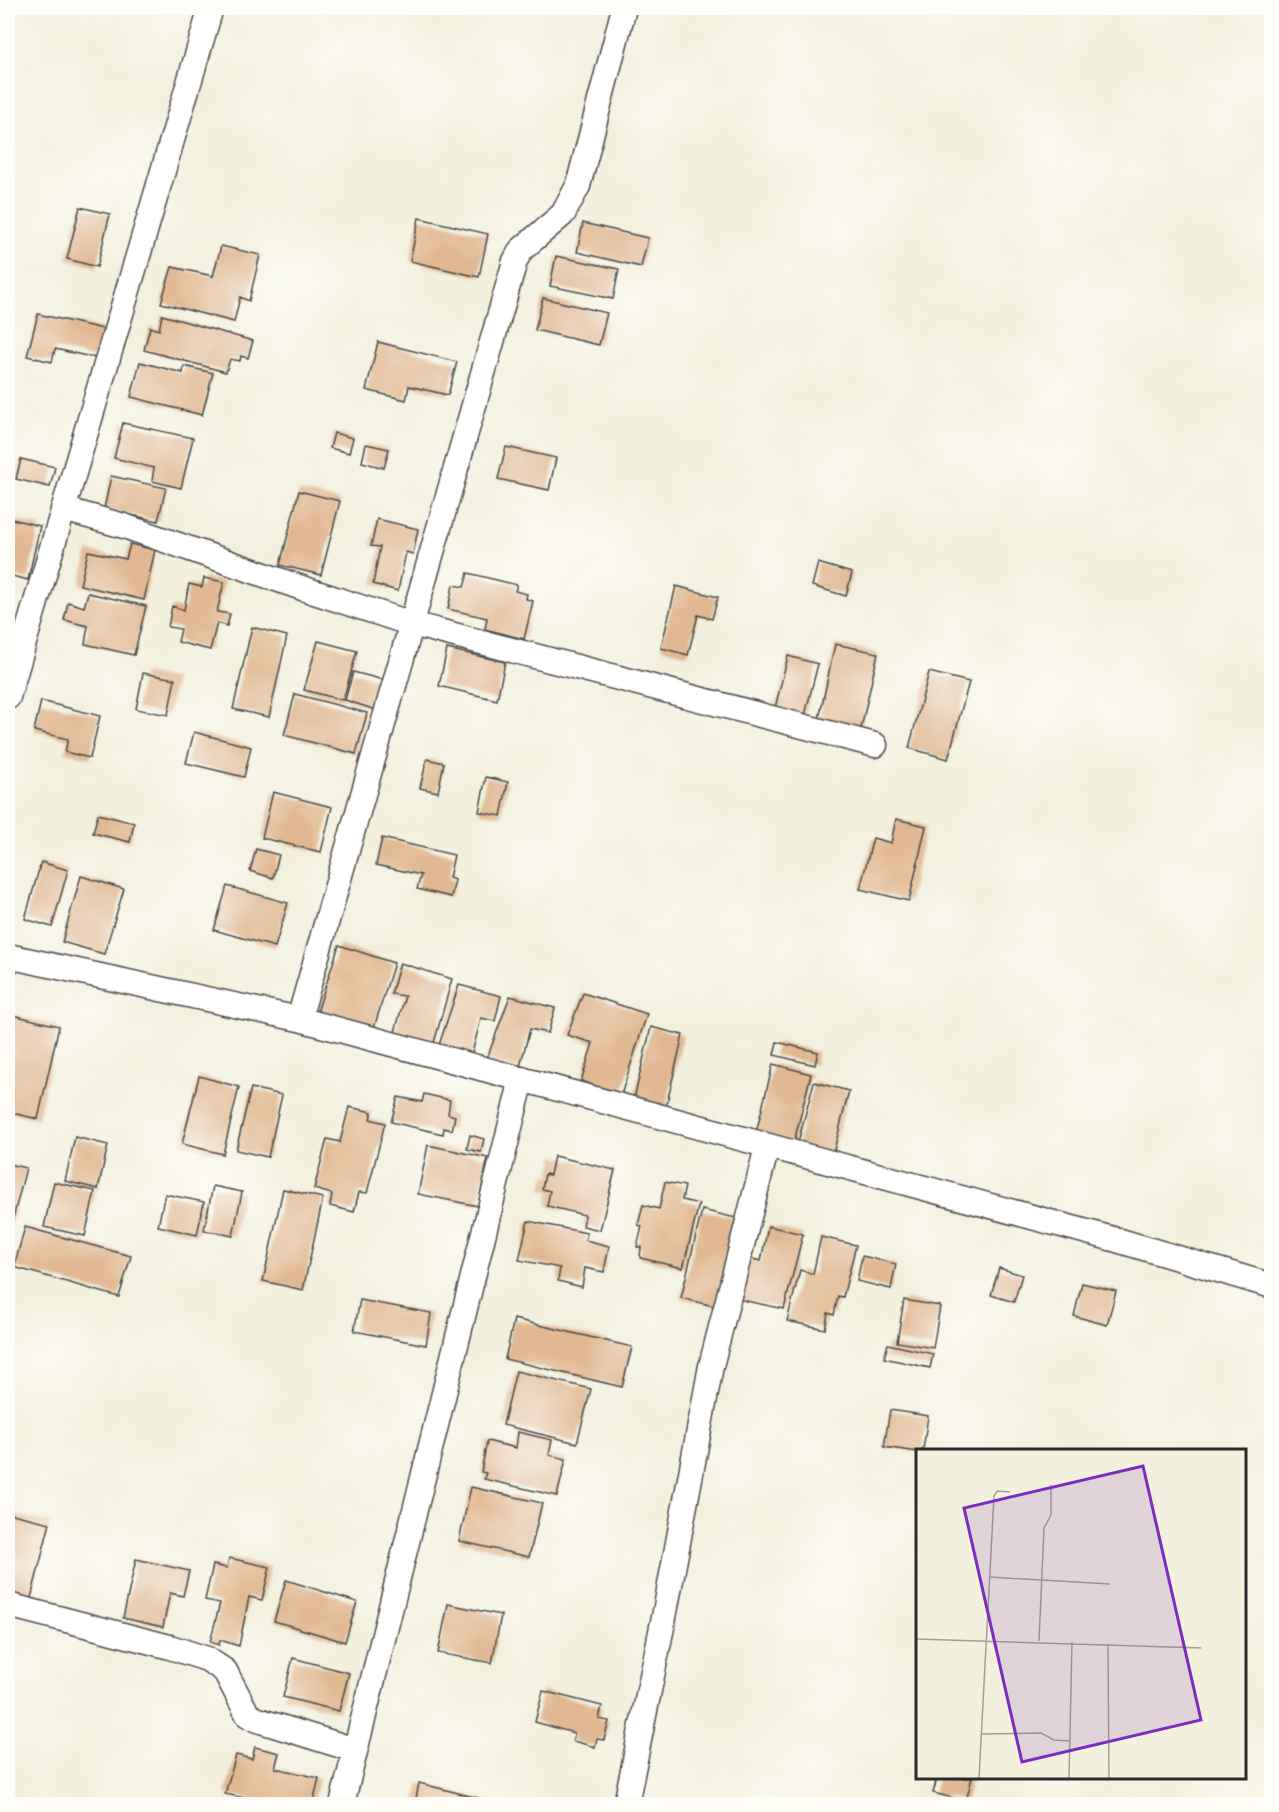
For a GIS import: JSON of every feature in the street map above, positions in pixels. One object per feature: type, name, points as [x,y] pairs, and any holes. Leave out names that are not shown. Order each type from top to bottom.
[{"type":"street","points":[[8,697],[211,8]]},
{"type":"street","points":[[299,1019],[515,261],[521,250],[563,214],[578,186],[624,8]]},
{"type":"street","points":[[63,509],[124,526],[412,624],[875,745]]},
{"type":"street","points":[[8,956],[299,1019],[1117,1240],[1272,1286]]},
{"type":"street","points":[[342,1804],[522,1079]]},
{"type":"street","points":[[627,1804],[711,1366],[767,1147]]},
{"type":"street","points":[[8,1605],[170,1647],[207,1659],[225,1671],[248,1715],[355,1750]]},
{"type":"building","points":[[80,207],[110,214],[97,267],[67,259]]},
{"type":"building","points":[[419,218],[488,234],[479,277],[410,261]]},
{"type":"building","points":[[583,223],[648,238],[641,267],[577,252]]},
{"type":"building","points":[[221,246],[260,255],[249,301],[240,297],[234,322],[161,303],[172,267],[213,276]]},
{"type":"building","points":[[556,256],[619,269],[613,299],[550,286]]},
{"type":"building","points":[[543,298],[607,313],[599,345],[535,330]]},
{"type":"building","points":[[38,314],[103,329],[96,358],[55,349],[52,362],[27,356]]},
{"type":"building","points":[[162,315],[253,341],[248,358],[241,356],[240,361],[230,359],[226,372],[144,350],[150,327],[159,330]]},
{"type":"building","points":[[378,342],[457,362],[448,395],[409,386],[406,400],[366,390]]},
{"type":"building","points":[[140,362],[183,373],[184,366],[213,373],[202,415],[131,397]]},
{"type":"building","points":[[123,423],[193,438],[181,488],[152,481],[154,468],[114,458]]},
{"type":"building","points":[[334,433],[353,438],[349,453],[330,448]]},
{"type":"building","points":[[366,444],[389,449],[384,468],[362,462]]},
{"type":"building","points":[[506,447],[556,458],[549,490],[498,479]]},
{"type":"building","points":[[21,459],[55,467],[50,487],[16,479]]},
{"type":"building","points":[[111,476],[166,488],[158,521],[104,509]]},
{"type":"building","points":[[299,491],[340,501],[321,575],[280,565]]},
{"type":"building","points":[[8,518],[40,526],[28,580],[8,575]]},
{"type":"building","points":[[377,519],[418,529],[413,554],[406,552],[398,591],[373,584],[380,547],[371,546]]},
{"type":"building","points":[[130,544],[155,550],[144,600],[80,585],[88,551],[126,559]]},
{"type":"building","points":[[818,563],[852,573],[846,596],[812,586]]},
{"type":"building","points":[[468,573],[517,585],[515,591],[527,594],[526,599],[533,601],[524,639],[485,629],[487,618],[448,609],[453,585],[464,587]]},
{"type":"building","points":[[204,578],[224,582],[217,612],[230,614],[227,626],[217,623],[210,650],[178,642],[181,629],[168,627],[172,606],[184,610],[189,584],[202,587]]},
{"type":"building","points":[[676,586],[718,597],[712,619],[698,615],[688,655],[661,648]]},
{"type":"building","points":[[88,593],[146,606],[134,655],[85,644],[88,626],[64,620],[68,602],[84,607]]},
{"type":"building","points":[[252,627],[287,636],[269,717],[233,709]]},
{"type":"building","points":[[318,641],[357,651],[343,700],[304,690]]},
{"type":"building","points":[[835,644],[878,653],[860,733],[818,724]]},
{"type":"building","points":[[447,649],[505,662],[497,700],[439,686]]},
{"type":"building","points":[[788,656],[818,664],[805,715],[775,708]]},
{"type":"building","points":[[353,672],[384,680],[376,710],[345,700]]},
{"type":"building","points":[[929,672],[969,682],[948,759],[909,748]]},
{"type":"building","points":[[143,673],[175,679],[168,715],[136,709]]},
{"type":"building","points":[[295,694],[367,713],[356,754],[284,735]]},
{"type":"building","points":[[41,701],[100,716],[90,758],[65,752],[68,739],[34,731]]},
{"type":"building","points":[[194,732],[251,747],[244,777],[186,763]]},
{"type":"building","points":[[427,759],[444,763],[438,792],[420,788]]},
{"type":"building","points":[[486,777],[508,782],[501,816],[479,812]]},
{"type":"building","points":[[273,792],[332,807],[321,852],[262,838]]},
{"type":"building","points":[[98,814],[134,823],[130,842],[93,833]]},
{"type":"building","points":[[896,819],[926,826],[909,901],[860,889],[873,838],[891,843]]},
{"type":"building","points":[[382,838],[454,855],[449,878],[455,880],[451,897],[417,889],[421,875],[376,865]]},
{"type":"building","points":[[256,849],[279,855],[273,878],[250,871]]},
{"type":"building","points":[[41,862],[68,870],[52,927],[25,919]]},
{"type":"building","points":[[81,876],[124,889],[104,954],[62,942]]},
{"type":"building","points":[[227,886],[288,903],[275,947],[214,930]]},
{"type":"building","points":[[339,945],[394,963],[373,1031],[317,1012]]},
{"type":"building","points":[[400,963],[452,979],[432,1050],[393,1039],[405,996],[391,994]]},
{"type":"building","points":[[459,985],[501,996],[495,1021],[481,1018],[470,1061],[437,1051]]},
{"type":"building","points":[[583,993],[647,1014],[621,1095],[581,1081],[593,1043],[567,1035]]},
{"type":"building","points":[[510,996],[555,1008],[548,1033],[530,1029],[519,1070],[486,1061]]},
{"type":"building","points":[[8,1014],[59,1026],[38,1119],[8,1112]]},
{"type":"building","points":[[651,1027],[683,1035],[665,1111],[633,1103]]},
{"type":"building","points":[[777,1042],[818,1052],[815,1065],[774,1055]]},
{"type":"building","points":[[773,1064],[811,1074],[794,1142],[756,1133]]},
{"type":"building","points":[[199,1076],[239,1087],[223,1154],[182,1144]]},
{"type":"building","points":[[814,1082],[849,1091],[833,1154],[797,1146]]},
{"type":"building","points":[[251,1088],[282,1095],[268,1157],[236,1150]]},
{"type":"building","points":[[424,1094],[450,1100],[448,1114],[455,1116],[452,1130],[444,1128],[443,1134],[391,1122],[398,1097],[422,1102]]},
{"type":"building","points":[[349,1107],[372,1112],[370,1119],[385,1123],[367,1193],[359,1192],[354,1212],[330,1206],[332,1194],[314,1189],[327,1139],[340,1142]]},
{"type":"building","points":[[470,1135],[484,1139],[481,1152],[467,1149]]},
{"type":"building","points":[[75,1137],[108,1145],[98,1189],[65,1181]]},
{"type":"building","points":[[428,1145],[488,1158],[478,1206],[418,1194]]},
{"type":"building","points":[[554,1156],[615,1170],[600,1230],[583,1226],[585,1215],[547,1206],[550,1191],[542,1189],[545,1174],[550,1175]]},
{"type":"building","points":[[8,1164],[26,1168],[8,1238]]},
{"type":"building","points":[[54,1182],[95,1191],[85,1236],[44,1227]]},
{"type":"building","points":[[665,1182],[685,1186],[682,1200],[699,1204],[683,1268],[640,1258],[641,1247],[637,1247],[642,1226],[638,1225],[643,1205],[659,1209]]},
{"type":"building","points":[[213,1186],[242,1192],[233,1236],[204,1230]]},
{"type":"building","points":[[283,1189],[323,1198],[303,1290],[263,1281]]},
{"type":"building","points":[[165,1194],[204,1202],[197,1235],[158,1226]]},
{"type":"building","points":[[702,1210],[736,1218],[726,1259],[722,1308],[681,1298]]},
{"type":"building","points":[[528,1221],[587,1233],[585,1240],[609,1246],[604,1272],[585,1268],[582,1287],[558,1281],[560,1268],[519,1260]]},
{"type":"building","points":[[768,1226],[803,1234],[784,1309],[737,1299],[748,1258],[761,1261]]},
{"type":"building","points":[[25,1227],[131,1256],[119,1297],[14,1267]]},
{"type":"building","points":[[821,1237],[856,1245],[843,1297],[838,1296],[834,1315],[828,1313],[825,1329],[787,1321],[800,1270],[813,1274]]},
{"type":"building","points":[[862,1256],[896,1264],[891,1289],[857,1281]]},
{"type":"building","points":[[999,1268],[1022,1275],[1014,1302],[991,1295]]},
{"type":"building","points":[[1082,1283],[1116,1291],[1107,1325],[1074,1316]]},
{"type":"building","points":[[360,1300],[431,1313],[426,1345],[354,1331]]},
{"type":"building","points":[[904,1300],[940,1306],[933,1348],[897,1342]]},
{"type":"building","points":[[514,1319],[632,1347],[622,1387],[505,1359]]},
{"type":"building","points":[[888,1344],[933,1354],[930,1368],[884,1358]]},
{"type":"building","points":[[516,1371],[591,1389],[577,1443],[503,1425]]},
{"type":"building","points":[[890,1410],[928,1416],[923,1449],[916,1449],[916,1452],[884,1447]]},
{"type":"building","points":[[518,1432],[552,1440],[549,1455],[566,1459],[557,1496],[484,1479],[486,1473],[481,1472],[487,1441],[516,1448]]},
{"type":"building","points":[[471,1487],[542,1503],[529,1557],[459,1541]]},
{"type":"building","points":[[8,1513],[50,1523],[30,1602],[8,1597]]},
{"type":"building","points":[[229,1558],[270,1567],[262,1600],[249,1597],[239,1646],[220,1640],[219,1645],[210,1642],[220,1603],[205,1600],[213,1565],[227,1568]]},
{"type":"building","points":[[136,1559],[189,1571],[183,1596],[170,1593],[163,1627],[123,1618]]},
{"type":"building","points":[[286,1580],[357,1602],[345,1642],[274,1621]]},
{"type":"building","points":[[448,1604],[501,1615],[492,1663],[438,1653]]},
{"type":"building","points":[[293,1658],[349,1673],[339,1711],[283,1697]]},
{"type":"building","points":[[543,1691],[602,1706],[599,1719],[609,1721],[604,1740],[597,1739],[595,1747],[573,1741],[574,1733],[535,1722]]},
{"type":"building","points":[[255,1747],[279,1753],[275,1768],[319,1778],[313,1803],[306,1801],[305,1804],[272,1804],[225,1794],[236,1755],[252,1759]]},
{"type":"building","points":[[937,1779],[972,1779],[966,1801],[933,1793]]},
{"type":"building","points":[[419,1783],[501,1804],[415,1804]]}]
